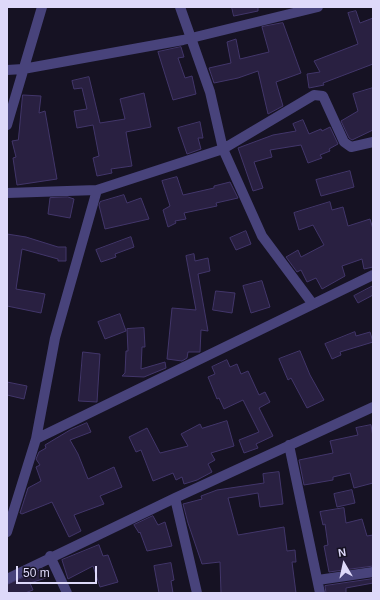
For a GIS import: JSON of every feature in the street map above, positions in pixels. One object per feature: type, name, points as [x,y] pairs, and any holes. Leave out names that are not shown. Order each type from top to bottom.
[{"type":"street","points":[[7,125],[42,7]]},
{"type":"street","points":[[180,7],[192,37],[210,92],[223,149],[262,236],[312,303]]},
{"type":"street","points":[[7,70],[23,70],[192,37],[313,7]]},
{"type":"street","points":[[7,193],[98,190],[223,149],[265,125],[309,96],[318,94],[322,96],[344,142],[352,147],[373,142]]},
{"type":"street","points":[[7,532],[36,439],[55,338],[98,190]]},
{"type":"street","points":[[36,439],[312,303],[373,275]]},
{"type":"street","points":[[7,579],[50,556],[373,407]]},
{"type":"street","points":[[289,446],[320,593]]},
{"type":"street","points":[[175,498],[197,593]]},
{"type":"street","points":[[50,556],[67,593]]},
{"type":"street","points":[[318,580],[373,572]]},
{"type":"building","points":[[232,7],[258,7],[258,11],[234,16]]},
{"type":"building","points":[[356,11],[360,23],[373,18],[373,64],[323,83],[324,85],[309,88],[307,74],[320,72],[314,61],[358,44],[348,13]]},
{"type":"building","points":[[283,23],[301,73],[276,82],[283,106],[268,114],[258,71],[238,78],[214,83],[209,68],[231,63],[227,42],[236,39],[240,59],[269,52],[262,27]]},
{"type":"building","points":[[181,47],[184,57],[178,58],[185,78],[192,76],[196,94],[173,100],[158,52]]},
{"type":"building","points":[[89,77],[100,123],[125,119],[120,99],[144,93],[151,127],[126,132],[132,166],[111,169],[112,173],[97,176],[93,158],[99,156],[93,125],[77,128],[74,111],[87,109],[82,88],[74,89],[72,81]]},
{"type":"building","points":[[373,88],[373,130],[352,140],[349,138],[341,121],[358,111],[353,94]]},
{"type":"building","points":[[23,95],[41,96],[39,113],[45,111],[57,179],[17,185],[13,158],[16,157],[12,141],[18,140]]},
{"type":"building","points":[[303,120],[309,134],[321,129],[322,131],[330,127],[338,144],[329,149],[330,151],[320,155],[322,158],[308,163],[301,145],[270,150],[272,157],[254,162],[263,188],[253,191],[238,148],[273,135],[296,131],[293,124]]},
{"type":"building","points":[[200,122],[203,138],[198,138],[201,149],[187,154],[178,128]]},
{"type":"building","points":[[350,171],[354,187],[321,196],[316,180]]},
{"type":"building","points":[[177,177],[183,195],[214,188],[214,186],[230,182],[238,198],[216,203],[217,206],[184,213],[186,219],[175,221],[176,223],[168,227],[163,210],[170,206],[162,181]]},
{"type":"building","points":[[124,195],[127,203],[141,198],[149,219],[105,229],[99,205],[100,202]]},
{"type":"building","points":[[68,197],[74,199],[70,218],[48,214],[50,198]]},
{"type":"building","points":[[330,202],[332,210],[343,207],[348,226],[370,219],[373,229],[373,267],[364,269],[362,259],[342,266],[345,276],[322,289],[316,278],[307,282],[301,270],[297,272],[286,257],[298,250],[301,257],[324,245],[313,225],[299,230],[294,213]]},
{"type":"building","points":[[246,231],[251,244],[236,250],[230,238]]},
{"type":"building","points":[[7,234],[26,237],[58,247],[66,247],[66,261],[58,261],[58,259],[22,249],[16,289],[45,294],[41,313],[7,306]]},
{"type":"building","points":[[131,237],[134,247],[115,254],[116,257],[101,262],[96,250]]},
{"type":"building","points":[[194,254],[195,261],[208,258],[210,271],[198,274],[208,331],[201,330],[200,352],[188,352],[187,358],[182,361],[167,359],[172,308],[196,310],[186,256]]},
{"type":"building","points":[[262,281],[270,307],[251,313],[243,286]]},
{"type":"building","points":[[373,286],[373,295],[358,303],[354,296]]},
{"type":"building","points":[[216,291],[235,293],[232,313],[213,310]]},
{"type":"building","points":[[120,314],[126,331],[105,339],[98,322]]},
{"type":"building","points":[[144,328],[145,347],[142,347],[141,369],[165,362],[166,368],[144,377],[122,376],[125,373],[126,351],[128,351],[127,329]]},
{"type":"building","points":[[355,332],[356,336],[370,332],[373,342],[340,352],[341,355],[332,359],[325,344]]},
{"type":"building","points":[[300,351],[310,375],[324,400],[307,408],[291,378],[288,380],[279,359]]},
{"type":"building","points":[[83,352],[100,354],[97,402],[79,401]]},
{"type":"building","points":[[227,360],[230,367],[237,364],[241,374],[248,371],[259,395],[265,392],[270,402],[259,408],[273,436],[256,444],[258,448],[244,453],[239,440],[259,432],[243,400],[224,409],[219,398],[217,399],[208,377],[215,374],[212,367]]},
{"type":"building","points":[[7,382],[27,386],[24,399],[7,395]]},
{"type":"building","points":[[227,421],[234,446],[211,453],[215,460],[208,464],[212,472],[197,480],[184,484],[182,477],[176,480],[173,473],[153,481],[141,450],[136,452],[129,437],[147,428],[160,453],[188,446],[181,434],[200,424],[202,428]]},
{"type":"building","points":[[87,423],[91,432],[70,440],[78,454],[88,479],[114,467],[122,487],[100,496],[104,504],[74,515],[81,531],[69,537],[52,502],[22,514],[20,513],[28,488],[41,481],[36,467],[40,465],[36,459],[39,452],[46,448],[45,445],[70,430]]},
{"type":"building","points":[[371,425],[373,437],[373,483],[354,488],[350,473],[333,477],[333,480],[304,485],[299,460],[333,453],[330,441],[358,435],[356,428]]},
{"type":"building","points":[[279,472],[283,504],[260,507],[258,493],[228,498],[238,535],[284,527],[287,551],[295,550],[296,562],[292,562],[296,593],[221,593],[220,562],[202,564],[183,504],[202,499],[201,496],[217,490],[264,483],[263,474]]},
{"type":"building","points":[[352,490],[355,503],[337,507],[334,494]]},
{"type":"building","points":[[344,508],[346,523],[362,519],[367,536],[373,535],[373,566],[329,572],[324,546],[328,545],[325,524],[323,525],[320,512]]},
{"type":"building","points":[[153,516],[158,525],[165,522],[172,546],[147,551],[140,532],[139,533],[134,525]]},
{"type":"building","points":[[99,545],[103,556],[108,555],[118,582],[100,587],[93,566],[68,579],[62,560]]},
{"type":"building","points":[[171,563],[174,580],[171,581],[173,593],[159,593],[154,566]]},
{"type":"building","points":[[43,569],[46,578],[30,583],[33,590],[25,593],[7,593],[7,585]]},
{"type":"building","points":[[373,579],[373,583],[346,588],[346,593],[326,593],[325,586]]}]
